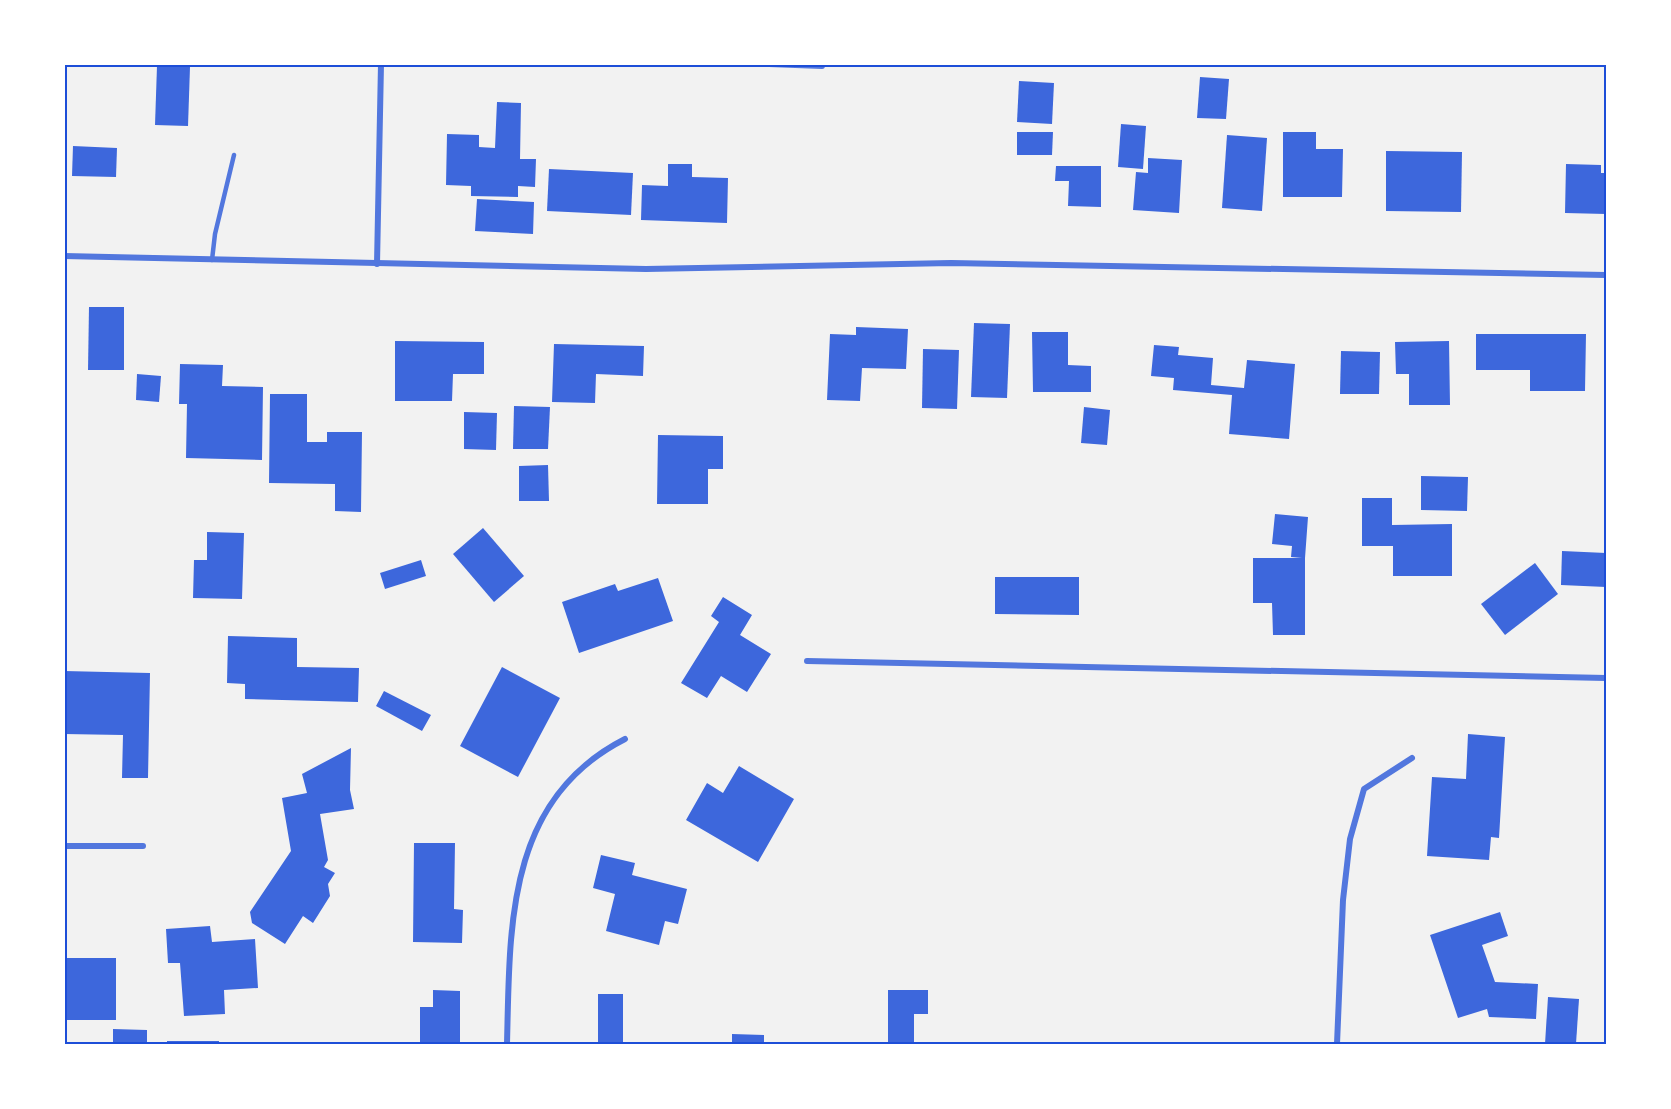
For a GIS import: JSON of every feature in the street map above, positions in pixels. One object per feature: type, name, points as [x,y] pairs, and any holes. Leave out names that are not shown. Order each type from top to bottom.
[{"type":"street","points":[[377,264],[381,64]]},
{"type":"street","points":[[769,64],[822,66]]},
{"type":"street","points":[[64,256],[646,269],[951,263],[1606,275]]},
{"type":"street","points":[[807,661],[1606,678]]},
{"type":"street","points":[[507,1044],[512,925],[524,861],[540,823],[562,790],[591,760],[626,739]]},
{"type":"street","points":[[1337,1044],[1343,900],[1350,840],[1365,789],[1412,758]]},
{"type":"street","points":[[64,846],[143,846]]},
{"type":"lane","points":[[212,260],[215,234],[234,155]]},
{"type":"building","points":[[157,66],[190,67],[188,126],[155,125]]},
{"type":"building","points":[[1200,77],[1229,79],[1226,119],[1197,118]]},
{"type":"building","points":[[1019,81],[1054,83],[1052,124],[1017,122]]},
{"type":"building","points":[[497,102],[521,103],[520,159],[536,159],[535,187],[518,186],[518,197],[471,196],[471,186],[446,185],[447,134],[479,135],[479,147],[495,148]]},
{"type":"building","points":[[1121,124],[1146,126],[1143,169],[1118,167]]},
{"type":"building","points":[[1017,132],[1053,132],[1052,155],[1017,155]]},
{"type":"building","points":[[1283,132],[1316,132],[1316,149],[1343,149],[1342,197],[1283,197]]},
{"type":"building","points":[[1227,135],[1267,138],[1262,211],[1222,208]]},
{"type":"building","points":[[73,146],[117,148],[116,177],[72,176]]},
{"type":"building","points":[[1386,151],[1462,152],[1461,212],[1386,211]]},
{"type":"building","points":[[1148,158],[1182,160],[1179,213],[1133,210],[1136,172],[1148,173]]},
{"type":"building","points":[[668,164],[692,164],[692,177],[728,178],[727,223],[641,220],[642,185],[668,186]]},
{"type":"building","points":[[1566,164],[1601,165],[1601,173],[1606,173],[1606,214],[1565,213]]},
{"type":"building","points":[[1056,166],[1101,166],[1101,207],[1068,206],[1069,181],[1055,181]]},
{"type":"building","points":[[549,169],[633,173],[631,215],[547,211]]},
{"type":"building","points":[[477,199],[534,202],[533,234],[475,231]]},
{"type":"building","points":[[89,307],[124,307],[124,370],[88,370]]},
{"type":"building","points":[[974,323],[1010,324],[1007,398],[971,397]]},
{"type":"building","points":[[856,327],[908,329],[906,369],[862,368],[860,401],[827,400],[830,334],[856,335]]},
{"type":"building","points":[[1032,332],[1068,332],[1068,365],[1091,366],[1091,392],[1033,392]]},
{"type":"building","points":[[1476,334],[1586,334],[1585,391],[1530,391],[1530,370],[1476,370]]},
{"type":"building","points":[[395,341],[484,342],[484,374],[453,374],[452,401],[395,401]]},
{"type":"building","points":[[1449,341],[1450,405],[1409,405],[1409,374],[1396,374],[1395,342]]},
{"type":"building","points":[[554,344],[644,346],[643,376],[596,374],[595,403],[552,402]]},
{"type":"building","points":[[1154,345],[1179,347],[1178,355],[1213,358],[1211,385],[1244,388],[1247,360],[1295,364],[1289,439],[1229,434],[1232,395],[1173,390],[1174,378],[1151,376]]},
{"type":"building","points":[[923,349],[959,350],[957,409],[922,408]]},
{"type":"building","points":[[1341,351],[1380,352],[1379,394],[1340,394]]},
{"type":"building","points":[[180,364],[223,365],[222,386],[263,387],[262,460],[186,458],[187,404],[179,404]]},
{"type":"building","points":[[137,374],[161,376],[159,402],[136,400]]},
{"type":"building","points":[[270,394],[307,394],[307,442],[327,442],[327,432],[362,432],[361,512],[335,511],[335,484],[269,483]]},
{"type":"building","points":[[514,406],[550,407],[548,449],[513,449]]},
{"type":"building","points":[[1084,407],[1110,410],[1107,445],[1081,443]]},
{"type":"building","points":[[464,412],[497,413],[496,450],[464,449]]},
{"type":"building","points":[[658,435],[723,436],[723,469],[708,469],[708,504],[657,504]]},
{"type":"building","points":[[548,465],[549,501],[519,501],[519,466]]},
{"type":"building","points":[[1421,476],[1468,477],[1467,511],[1421,510]]},
{"type":"building","points":[[1362,498],[1392,498],[1392,525],[1452,524],[1452,576],[1393,576],[1393,546],[1362,546]]},
{"type":"building","points":[[1275,514],[1308,517],[1305,558],[1305,635],[1273,635],[1272,603],[1253,603],[1253,558],[1302,558],[1291,557],[1292,546],[1272,544]]},
{"type":"building","points":[[483,528],[524,576],[494,602],[453,554]]},
{"type":"building","points":[[207,532],[244,533],[242,599],[193,598],[194,560],[207,560]]},
{"type":"building","points":[[1562,551],[1606,553],[1606,587],[1561,585]]},
{"type":"building","points":[[421,560],[426,576],[385,589],[380,573]]},
{"type":"building","points":[[1535,563],[1558,594],[1505,635],[1481,604]]},
{"type":"building","points":[[995,577],[1079,577],[1079,615],[995,614]]},
{"type":"building","points":[[658,578],[673,621],[579,653],[562,602],[615,584],[618,591]]},
{"type":"building","points":[[723,597],[752,615],[740,635],[771,654],[747,692],[721,676],[707,698],[681,683],[719,622],[711,616]]},
{"type":"building","points":[[228,636],[297,638],[297,667],[359,668],[358,702],[245,699],[245,684],[227,683]]},
{"type":"building","points":[[502,667],[560,698],[518,777],[460,746]]},
{"type":"building","points":[[64,671],[150,673],[148,778],[122,778],[123,735],[64,734]]},
{"type":"building","points":[[384,691],[431,715],[422,731],[376,706]]},
{"type":"building","points":[[1468,734],[1505,737],[1499,838],[1491,837],[1489,860],[1427,856],[1432,777],[1466,779]]},
{"type":"building","points":[[351,748],[350,790],[354,809],[320,814],[328,860],[324,867],[335,873],[328,884],[330,896],[313,923],[303,916],[285,944],[252,923],[250,912],[291,851],[282,798],[307,793],[302,774]]},
{"type":"building","points":[[739,766],[794,799],[758,862],[686,820],[707,783],[723,793]]},
{"type":"building","points":[[414,843],[455,843],[454,909],[463,910],[462,943],[413,942]]},
{"type":"building","points":[[601,855],[635,863],[632,875],[687,889],[678,924],[665,921],[659,945],[606,931],[615,894],[593,888]]},
{"type":"building","points":[[1500,912],[1508,936],[1482,945],[1495,982],[1538,984],[1536,1019],[1489,1017],[1487,1009],[1458,1018],[1430,935]]},
{"type":"building","points":[[210,926],[212,942],[255,939],[258,988],[224,990],[225,1014],[184,1016],[180,963],[168,963],[166,929]]},
{"type":"building","points":[[64,958],[116,958],[116,1020],[64,1020]]},
{"type":"building","points":[[433,990],[460,991],[460,1044],[420,1044],[420,1007],[433,1007]]},
{"type":"building","points":[[888,990],[928,990],[928,1014],[914,1014],[914,1043],[888,1043]]},
{"type":"building","points":[[598,994],[623,994],[623,1042],[598,1042]]},
{"type":"building","points":[[1548,997],[1579,999],[1576,1044],[1545,1044]]},
{"type":"building","points":[[113,1029],[147,1030],[147,1044],[113,1044]]},
{"type":"building","points":[[732,1034],[764,1035],[764,1044],[732,1044]]},
{"type":"building","points":[[167,1041],[219,1041],[219,1044],[167,1044]]}]
